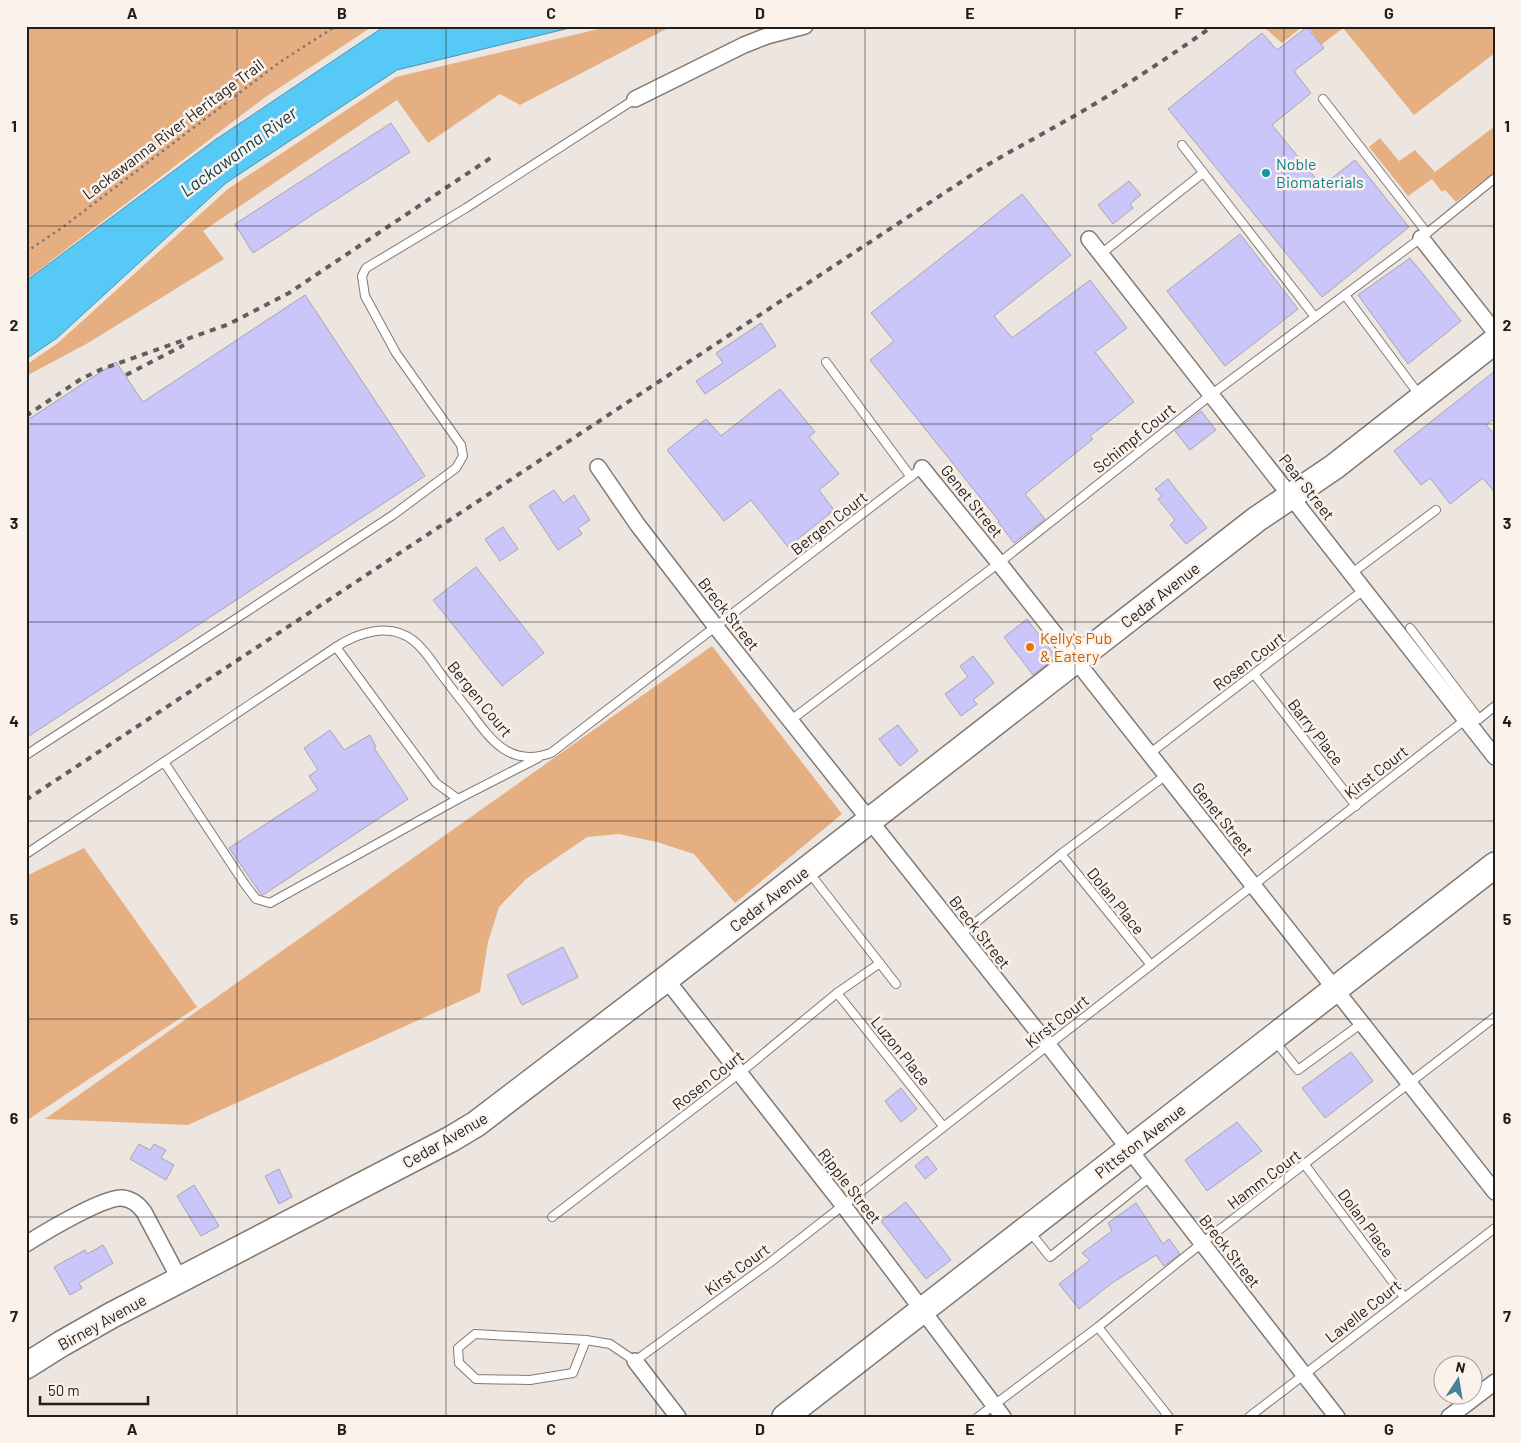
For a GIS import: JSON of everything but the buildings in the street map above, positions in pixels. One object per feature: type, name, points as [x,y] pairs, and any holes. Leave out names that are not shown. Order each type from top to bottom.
[{"type":"main road","name":"Cedar Avenue","points":[[180,1280],[476,1124],[807,870],[1257,519],[1334,467],[1495,341]]},
{"type":"main road","name":"Pittston Avenue","points":[[785,1417],[1495,865]]},
{"type":"main road","name":"Birney Avenue","points":[[26,1366],[86,1330],[180,1280]]},
{"type":"street","points":[[635,99],[744,45],[767,36],[805,26]]},
{"type":"street","points":[[1424,236],[1495,332]]},
{"type":"street","name":"Pear Street","points":[[1089,239],[1352,573],[1472,719],[1495,758]]},
{"type":"street","name":"Breck Street","points":[[598,467],[637,524],[716,627],[1049,1046],[1337,1417]]},
{"type":"street","name":"Genet Street","points":[[917,472],[999,563],[1495,1192]]},
{"type":"street","name":"Ripple Street","points":[[666,979],[844,1205],[1003,1417]]},
{"type":"street","points":[[26,1244],[104,1202],[116,1199],[129,1200],[140,1206],[144,1212],[180,1280]]},
{"type":"street","points":[[635,1361],[678,1417]]},
{"type":"street","points":[[1449,1417],[1495,1382]]},
{"type":"lane","points":[[26,754],[393,515],[456,468],[463,456],[461,445],[396,353],[365,296],[362,276],[366,268],[466,208],[635,99]]},
{"type":"lane","points":[[1323,99],[1424,236]]},
{"type":"lane","points":[[1182,145],[1315,316]]},
{"type":"lane","points":[[1101,254],[1203,173]]},
{"type":"lane","name":"Schimpf Court","points":[[790,720],[999,563],[1212,394],[1424,236],[1495,178]]},
{"type":"lane","points":[[1345,295],[1421,398]]},
{"type":"lane","points":[[826,362],[917,472]]},
{"type":"lane","name":"Bergen Court","points":[[26,854],[336,647],[360,634],[368,632],[380,630],[404,636],[414,641],[492,740],[505,750],[526,757],[538,757],[551,753],[917,472]]},
{"type":"lane","points":[[1352,573],[1436,510]]},
{"type":"lane","name":"Rosen Court","points":[[1149,754],[1365,589]]},
{"type":"lane","points":[[1410,628],[1472,719]]},
{"type":"lane","points":[[336,647],[436,783],[458,799]]},
{"type":"lane","name":"Barry Place","points":[[1254,674],[1356,806]]},
{"type":"lane","name":"Kirst Court","points":[[635,1361],[768,1264],[1356,806],[1472,719],[1495,706]]},
{"type":"lane","points":[[164,762],[256,899],[270,903],[538,757]]},
{"type":"lane","points":[[960,935],[1061,854],[1166,775]]},
{"type":"lane","name":"Dolan Place","points":[[1061,854],[1151,965]]},
{"type":"lane","points":[[807,870],[896,984]]},
{"type":"lane","name":"Rosen Court","points":[[552,1216],[740,1073],[837,993],[880,963]]},
{"type":"lane","name":"Luzon Place","points":[[837,993],[943,1126]]},
{"type":"lane","name":"Hamm Court","points":[[978,1417],[1098,1327],[1202,1243],[1495,1017]]},
{"type":"lane","points":[[1273,1037],[1298,1070],[1362,1023]]},
{"type":"lane","name":"Dolan Place","points":[[1305,1165],[1404,1297]]},
{"type":"lane","points":[[1027,1229],[1050,1257],[1150,1177]]},
{"type":"lane","name":"Lavelle Court","points":[[1249,1417],[1495,1228]]},
{"type":"lane","points":[[1098,1327],[1169,1417]]},
{"type":"lane","points":[[586,1340],[573,1372],[530,1380],[476,1379],[460,1363],[458,1348],[475,1334],[586,1340],[610,1344],[635,1361]]},
{"type":"path","name":"Lackawanna River Heritage Trail","points":[[26,252],[63,227],[280,62],[336,26]]},
{"type":"shaded area","points":[[26,26],[373,26],[264,98],[26,280]]},
{"type":"shaded area","points":[[611,26],[672,26],[520,105],[500,94],[428,143],[397,100],[203,231],[224,259],[88,343],[26,376],[26,365],[58,343],[228,189],[396,77]]},
{"type":"shaded area","points":[[1267,26],[1303,26],[1282,43],[1265,28]]},
{"type":"shaded area","points":[[1308,26],[1495,26],[1495,53],[1414,115],[1343,28],[1321,45]]},
{"type":"shaded area","points":[[1495,126],[1495,172],[1456,202],[1445,190],[1442,192],[1432,179],[1408,196],[1369,147],[1380,138],[1399,161],[1415,150],[1435,172]]},
{"type":"shaded area","points":[[712,646],[842,814],[735,903],[694,854],[657,842],[619,834],[587,837],[526,879],[499,907],[488,942],[480,992],[188,1125],[45,1119]]},
{"type":"shaded area","points":[[84,848],[197,1007],[26,1121],[26,876]]},
{"type":"water","name":"Lackawanna River","points":[[385,26],[578,26],[397,70],[226,183],[57,338],[26,359],[26,281],[215,140]]},
{"type":"railway","points":[[26,800],[979,170],[1078,114],[1156,65],[1213,26]]},
{"type":"railway","points":[[26,416],[81,379],[102,369],[229,324],[289,293],[495,155]]},
{"type":"railway","points":[[126,375],[184,345]]},
{"type":"place","name":"Noble Biomaterials","points":[[1266,173]]},
{"type":"place","name":"Kelly's Pub & Eatery","points":[[1030,647]]}]
